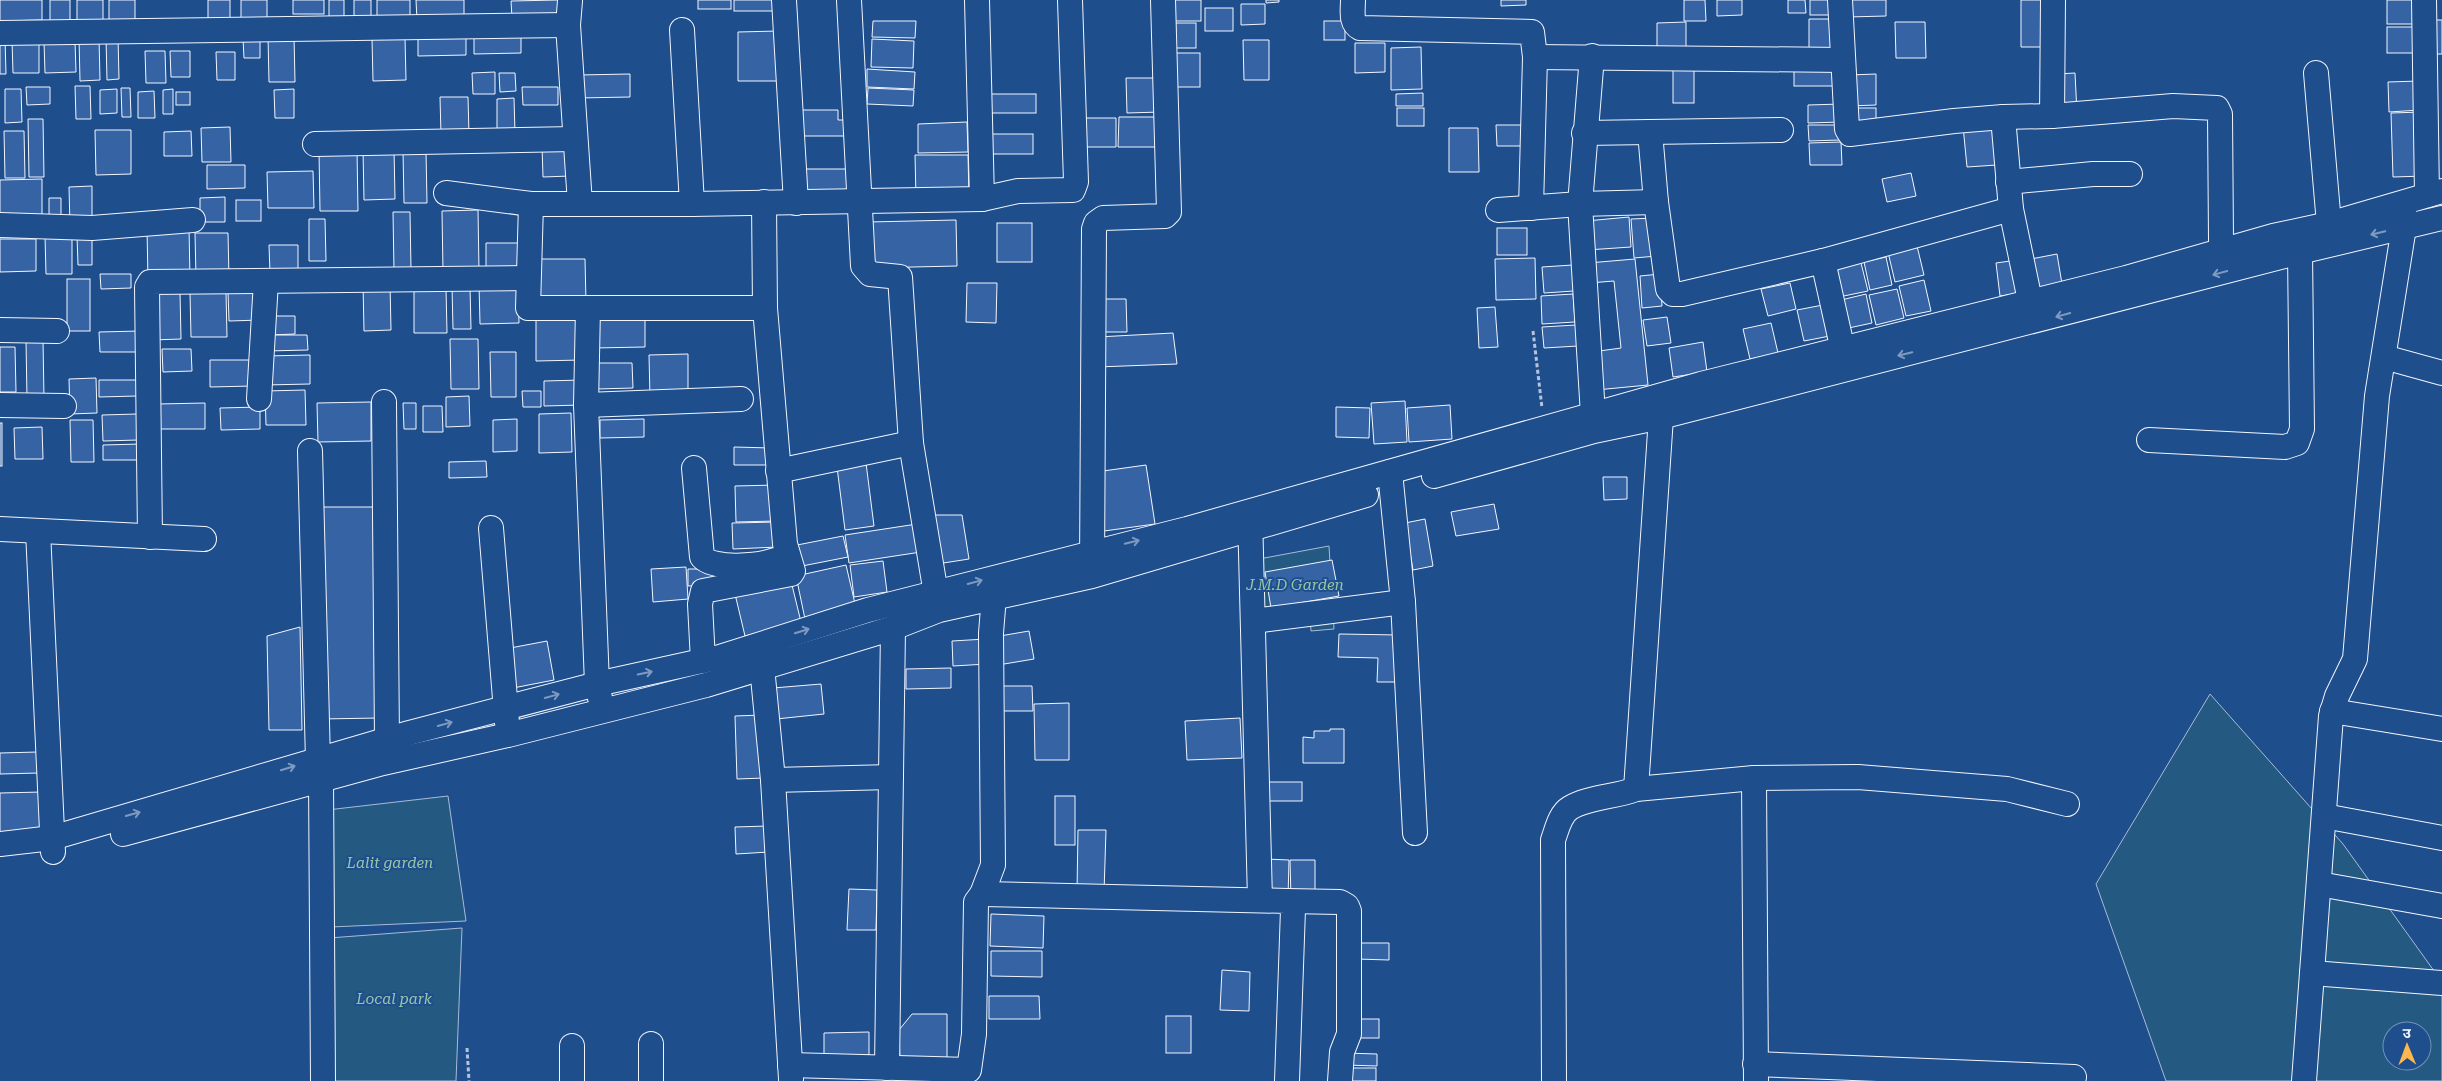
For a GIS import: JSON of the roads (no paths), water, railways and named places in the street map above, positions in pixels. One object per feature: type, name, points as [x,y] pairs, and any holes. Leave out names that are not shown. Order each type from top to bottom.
[{"type":"street","points":[[784,0],[796,203]]},
{"type":"street","points":[[849,0],[865,269],[870,274],[900,277],[911,443],[937,601]]},
{"type":"street","points":[[977,0],[982,199]]},
{"type":"street","points":[[446,193],[531,204],[692,204],[982,199],[1018,191],[1068,191],[1075,188],[1070,0]]},
{"type":"street","points":[[1092,576],[1094,228],[1096,223],[1104,218],[1166,216],[1169,212],[1171,205],[1163,0]]},
{"type":"street","points":[[1353,0],[1353,19],[1356,26],[1360,28],[1529,31],[1533,34],[1535,57],[1531,208]]},
{"type":"street","points":[[1840,0],[1847,129],[1850,134],[2003,117],[2052,116],[2173,106],[2216,108],[2220,114],[2221,240],[2223,250]]},
{"type":"street","points":[[2052,116],[2053,0]]},
{"type":"street","points":[[2032,312],[2126,278],[2273,236],[2329,224],[2434,193],[2424,0]]},
{"type":"street","points":[[570,1],[568,25],[574,139],[580,204]]},
{"type":"street","points":[[0,32],[568,25]]},
{"type":"street","points":[[682,30],[692,204]]},
{"type":"street","points":[[1535,57],[1592,56],[1843,60]]},
{"type":"street","points":[[1592,56],[1584,133],[1580,204],[1592,414]]},
{"type":"street","points":[[2316,73],[2329,224]]},
{"type":"street","points":[[2003,117],[2011,209],[2032,312]]},
{"type":"street","points":[[1584,133],[1781,130]]},
{"type":"street","points":[[1650,132],[1656,202],[1668,289],[1673,294],[1682,294],[1823,261],[2011,209]]},
{"type":"street","points":[[315,144],[574,139]]},
{"type":"street","points":[[2008,182],[2093,174],[2130,174]]},
{"type":"street","points":[[2304,1081],[2332,711],[2355,660],[2376,406],[2404,227],[2404,201]]},
{"type":"street","points":[[703,661],[700,604],[703,591],[791,574],[793,569],[785,544],[765,308],[764,202]]},
{"type":"street","points":[[1498,210],[1580,204],[1656,202]]},
{"type":"street","points":[[531,204],[528,308],[765,308]]},
{"type":"street","points":[[1391,480],[1594,432],[1660,406],[1844,358],[2032,312],[2442,218]]},
{"type":"street","points":[[0,225],[92,228],[193,220]]},
{"type":"street","points":[[2149,440],[2286,447],[2297,443],[2302,429],[2300,252]]},
{"type":"street","points":[[1823,261],[1844,358]]},
{"type":"street","points":[[150,537],[148,284],[151,282],[528,278]]},
{"type":"street","points":[[259,399],[266,281]]},
{"type":"street","points":[[588,308],[586,405],[597,684],[602,710]]},
{"type":"street","points":[[0,330],[58,331]]},
{"type":"street","points":[[2384,357],[2442,373]]},
{"type":"street","points":[[586,405],[741,399]]},
{"type":"street","points":[[384,402],[387,740]]},
{"type":"street","points":[[0,405],[64,406]]},
{"type":"street","points":[[319,770],[383,763],[508,735],[706,685],[893,628],[937,601],[994,596],[1092,576],[1250,521],[1391,480],[1544,428],[1592,414],[1660,406]]},
{"type":"street","points":[[1636,789],[1660,406]]},
{"type":"street","points":[[778,471],[911,443]]},
{"type":"street","points":[[310,451],[319,770],[323,1081]]},
{"type":"street","points":[[694,468],[701,553],[704,560],[714,563],[752,566],[765,564],[788,556]]},
{"type":"street","points":[[1391,480],[1403,602],[1415,833]]},
{"type":"street","points":[[0,859],[319,770],[387,740],[597,684],[703,661],[937,601],[1092,552],[1250,521]]},
{"type":"street","points":[[1250,521],[1260,900]]},
{"type":"street","points":[[491,528],[508,735]]},
{"type":"street","points":[[0,529],[204,539]]},
{"type":"street","points":[[38,531],[52,845]]},
{"type":"street","points":[[762,667],[773,780],[790,1073],[969,1070],[974,1034],[976,902],[982,894],[993,864],[991,633],[994,596]]},
{"type":"street","points":[[1253,621],[1403,602]]},
{"type":"street","points":[[873,1072],[891,777],[893,628]]},
{"type":"street","points":[[2332,711],[2442,729]]},
{"type":"street","points":[[773,780],[891,777]]},
{"type":"street","points":[[1554,1081],[1553,840],[1560,821],[1569,809],[1597,799],[1618,796],[1636,789],[1754,778],[1858,777],[2007,789],[2067,804]]},
{"type":"street","points":[[1754,778],[1756,1072],[2074,1077]]},
{"type":"street","points":[[2324,816],[2442,838]]},
{"type":"street","points":[[0,844],[52,845]]},
{"type":"street","points":[[2319,884],[2442,906]]},
{"type":"street","points":[[982,894],[1340,902],[1347,906],[1349,911],[1349,1034],[1342,1052],[1340,1081]]},
{"type":"street","points":[[1287,901],[1293,909],[1287,1081]]},
{"type":"street","points":[[2312,973],[2442,983]]},
{"type":"street","points":[[651,1044],[651,1081]]},
{"type":"street","points":[[572,1046],[572,1081]]},
{"type":"park label","name":"J.M.D Garden","points":[[1295,585]]},
{"type":"park label","name":"Lalit garden","points":[[390,863]]},
{"type":"park label","name":"Local park","points":[[394,999]]}]
